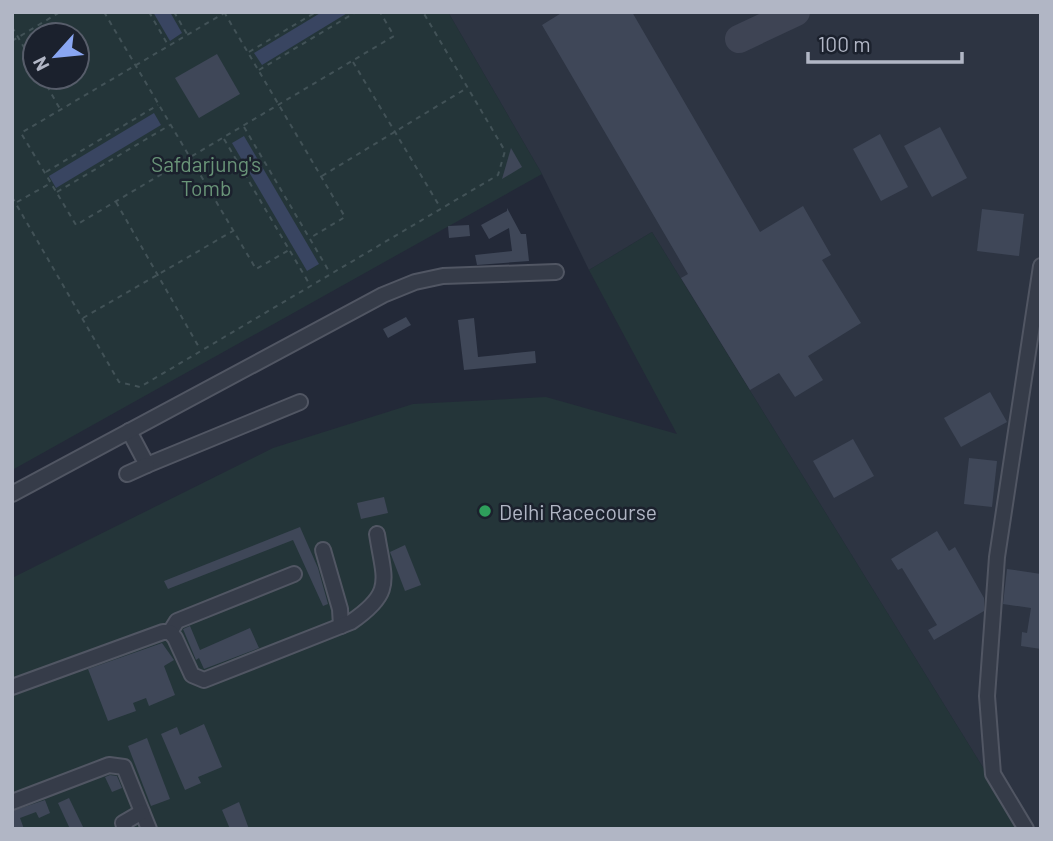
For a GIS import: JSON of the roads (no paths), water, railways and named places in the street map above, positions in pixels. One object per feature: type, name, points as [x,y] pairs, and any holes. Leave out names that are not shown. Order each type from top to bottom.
[{"type":"street","points":[[1026,829],[992,774],[987,696],[997,557],[1041,266]]},
{"type":"street","points":[[12,494],[383,295],[415,282],[443,276],[556,272]]},
{"type":"street","points":[[127,474],[300,402]]},
{"type":"street","points":[[129,431],[147,465]]},
{"type":"street","points":[[170,632],[192,675],[204,680],[352,622],[368,610],[380,596],[386,583],[377,534]]},
{"type":"street","points":[[323,550],[340,609],[341,625]]},
{"type":"street","points":[[170,632],[177,621],[294,574]]},
{"type":"street","points":[[12,687],[163,632],[170,632]]},
{"type":"street","points":[[12,802],[108,765],[115,765],[124,767],[149,829]]},
{"type":"street","points":[[125,829],[122,823],[125,820],[142,812]]},
{"type":"water","points":[[153,12],[170,12],[182,33],[170,41]]},
{"type":"water","points":[[322,12],[349,12],[262,65],[254,53]]},
{"type":"water","points":[[154,113],[161,125],[56,188],[49,176]]},
{"type":"water","points":[[244,136],[319,264],[307,271],[232,143]]},
{"type":"place","name":"Delhi Racecourse","points":[[485,511]]},
{"type":"park label","name":"Safdarjung's Tomb","points":[[206,175]]}]
